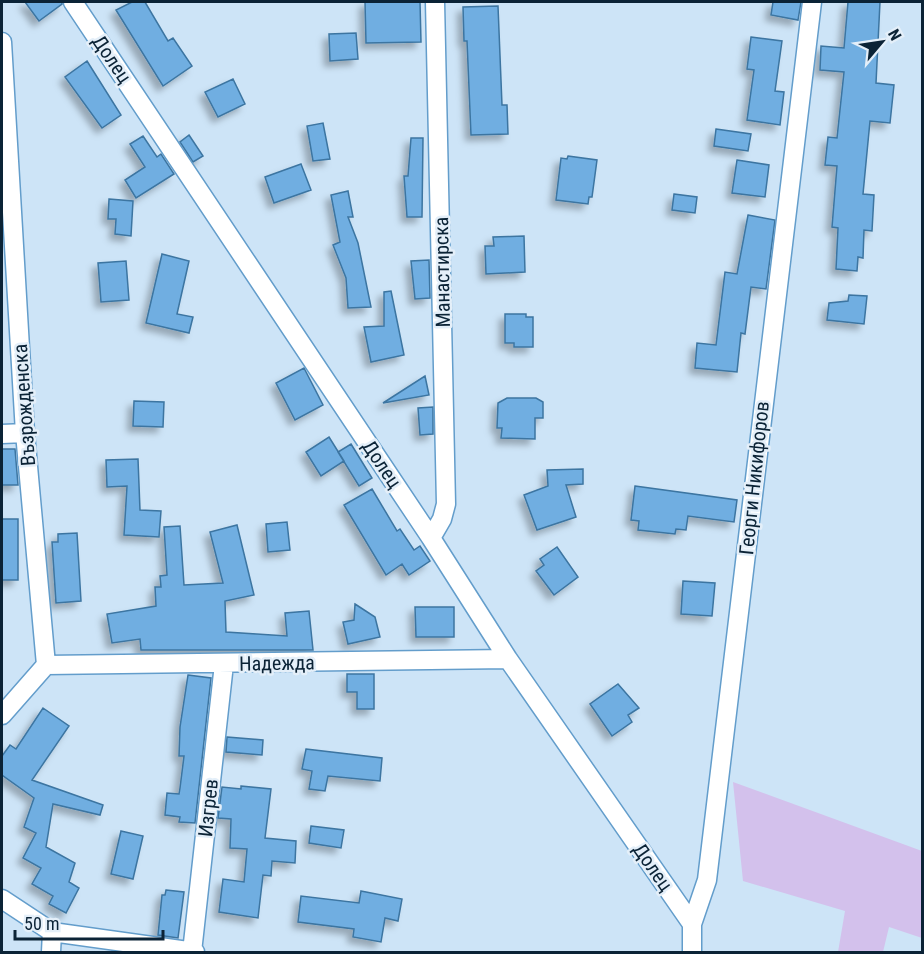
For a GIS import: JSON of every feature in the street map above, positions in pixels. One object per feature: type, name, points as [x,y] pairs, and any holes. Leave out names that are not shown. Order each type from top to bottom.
[{"type":"street","name":"Долец","points":[[74,2],[431,538],[508,659],[692,924]]},
{"type":"street","name":"Манастирска","points":[[431,538],[442,519],[447,504],[435,2]]},
{"type":"street","name":"Георги Никифоров","points":[[692,952],[692,924],[707,880],[812,2]]},
{"type":"street","name":"Възрожденска","points":[[2,42],[25,433],[46,665]]},
{"type":"street","points":[[2,434],[25,433]]},
{"type":"street","name":"Надежда","points":[[46,665],[508,659]]},
{"type":"street","name":"Изгрев","points":[[193,952],[224,664]]},
{"type":"street","points":[[2,715],[46,665]]},
{"type":"street","points":[[2,899],[52,932],[193,952]]},
{"type":"street","points":[[51,952],[52,932]]},
{"type":"shaded area","points":[[733,782],[922,851],[922,938],[889,927],[883,952],[838,952],[845,911],[743,881]]},
{"type":"building","points":[[25,2],[62,2],[62,4],[39,21]]},
{"type":"building","points":[[132,2],[145,2],[168,41],[173,38],[192,66],[163,86],[116,10]]},
{"type":"building","points":[[365,2],[420,2],[421,42],[366,43]]},
{"type":"building","points":[[773,2],[801,2],[798,20],[771,15]]},
{"type":"building","points":[[848,2],[880,2],[876,83],[894,85],[890,123],[870,121],[863,194],[874,195],[872,231],[864,230],[863,258],[858,257],[857,271],[836,269],[838,228],[832,227],[837,166],[825,165],[828,137],[837,138],[844,72],[820,70],[821,46],[844,48]]},
{"type":"building","points":[[498,6],[502,105],[507,105],[508,134],[471,135],[467,41],[464,41],[463,7]]},
{"type":"building","points":[[356,33],[358,59],[330,61],[329,34]]},
{"type":"building","points":[[751,37],[782,41],[775,91],[784,92],[780,125],[747,120],[754,70],[747,69]]},
{"type":"building","points":[[87,61],[121,115],[102,128],[65,77]]},
{"type":"building","points":[[233,79],[245,104],[218,117],[205,92]]},
{"type":"building","points":[[323,123],[330,159],[313,161],[307,126]]},
{"type":"building","points":[[716,129],[751,134],[748,151],[714,146]]},
{"type":"building","points":[[189,135],[203,156],[193,162],[180,142]]},
{"type":"building","points":[[143,136],[157,157],[161,154],[174,174],[136,198],[125,180],[145,167],[130,144]]},
{"type":"building","points":[[411,138],[423,138],[422,217],[407,217],[404,176],[408,176]]},
{"type":"building","points":[[568,156],[597,160],[592,197],[589,197],[588,204],[556,200],[561,158],[567,159]]},
{"type":"building","points":[[737,160],[769,165],[765,197],[732,193]]},
{"type":"building","points":[[301,164],[311,190],[274,203],[265,177]]},
{"type":"building","points":[[348,191],[353,217],[348,217],[358,243],[371,307],[348,308],[346,278],[333,245],[340,242],[331,195]]},
{"type":"building","points":[[674,194],[697,197],[695,213],[672,210]]},
{"type":"building","points":[[109,199],[133,201],[131,236],[115,234],[116,219],[108,219]]},
{"type":"building","points":[[748,215],[775,220],[766,289],[751,287],[745,334],[741,333],[737,372],[695,368],[697,343],[716,345],[725,272],[737,274]]},
{"type":"building","points":[[524,236],[525,272],[486,274],[485,246],[494,246],[493,237]]},
{"type":"building","points":[[162,254],[189,261],[177,314],[193,317],[189,333],[146,323]]},
{"type":"building","points":[[429,260],[430,298],[415,299],[411,261]]},
{"type":"building","points":[[126,261],[129,300],[101,302],[98,263]]},
{"type":"building","points":[[391,291],[404,355],[371,362],[364,327],[384,326],[384,292]]},
{"type":"building","points":[[849,295],[867,296],[864,324],[827,320],[829,303],[848,301]]},
{"type":"building","points":[[505,314],[526,314],[526,317],[533,317],[533,347],[514,347],[514,343],[505,343]]},
{"type":"building","points":[[304,368],[323,405],[295,420],[276,383]]},
{"type":"building","points":[[425,376],[429,395],[383,403]]},
{"type":"building","points":[[507,398],[536,398],[543,402],[543,418],[535,418],[535,439],[501,438],[502,428],[497,428],[498,403]]},
{"type":"building","points":[[134,401],[164,402],[163,427],[133,426]]},
{"type":"building","points":[[433,407],[433,434],[420,435],[418,408]]},
{"type":"building","points":[[329,437],[344,461],[321,476],[306,452]]},
{"type":"building","points":[[351,444],[372,478],[359,486],[338,452]]},
{"type":"building","points":[[2,449],[15,449],[18,485],[2,485]]},
{"type":"building","points":[[138,459],[140,510],[161,511],[159,537],[124,535],[127,486],[107,487],[106,460]]},
{"type":"building","points":[[583,469],[583,484],[566,485],[576,517],[537,530],[524,495],[548,486],[547,470]]},
{"type":"building","points":[[635,486],[737,500],[734,522],[688,516],[686,530],[676,529],[675,534],[638,530],[639,521],[631,520]]},
{"type":"building","points":[[372,489],[397,531],[400,529],[414,550],[420,546],[430,561],[409,575],[402,564],[386,575],[344,505]]},
{"type":"building","points":[[2,519],[18,519],[18,580],[2,580]]},
{"type":"building","points":[[287,522],[290,550],[268,552],[266,524]]},
{"type":"building","points":[[237,525],[254,595],[225,601],[226,632],[287,636],[285,613],[309,611],[313,650],[141,650],[140,639],[112,643],[107,614],[156,606],[155,587],[161,587],[160,576],[167,575],[164,527],[180,526],[184,585],[223,583],[210,532]]},
{"type":"building","points":[[77,533],[81,601],[56,603],[52,542],[58,542],[58,534]]},
{"type":"building","points":[[557,547],[578,577],[554,595],[536,571],[544,565],[540,559]]},
{"type":"building","points":[[683,581],[715,583],[712,616],[681,614]]},
{"type":"building","points":[[355,604],[375,617],[380,637],[348,644],[343,622],[354,620]]},
{"type":"building","points":[[415,607],[454,607],[454,637],[416,637]]},
{"type":"building","points":[[347,674],[374,674],[374,709],[357,709],[357,692],[347,692]]},
{"type":"building","points":[[188,675],[211,678],[195,823],[179,822],[180,817],[165,815],[167,793],[179,794],[180,788],[184,756],[179,756],[180,727]]},
{"type":"building","points":[[618,684],[639,708],[628,715],[632,722],[612,736],[590,704]]},
{"type":"building","points":[[43,708],[69,726],[32,780],[103,805],[100,815],[53,804],[46,847],[75,863],[69,882],[79,888],[66,913],[49,904],[53,896],[32,884],[41,868],[23,858],[36,833],[24,827],[34,798],[2,775],[2,756],[10,745],[16,749]]},
{"type":"building","points":[[227,737],[263,740],[262,755],[226,752]]},
{"type":"building","points":[[306,749],[382,758],[380,781],[328,776],[325,791],[309,789],[312,771],[302,769]]},
{"type":"building","points":[[241,786],[271,789],[265,838],[296,841],[295,863],[272,861],[271,876],[263,875],[258,918],[219,912],[223,879],[244,882],[247,849],[230,848],[231,819],[218,818],[222,787],[241,789]]},
{"type":"building","points":[[311,826],[344,830],[341,848],[309,843]]},
{"type":"building","points":[[121,831],[143,836],[133,879],[111,874]]},
{"type":"building","points":[[166,890],[184,892],[178,938],[158,935],[162,895],[165,895]]},
{"type":"building","points":[[361,891],[402,899],[398,921],[385,918],[381,942],[353,937],[354,929],[298,922],[301,896],[359,903]]}]
